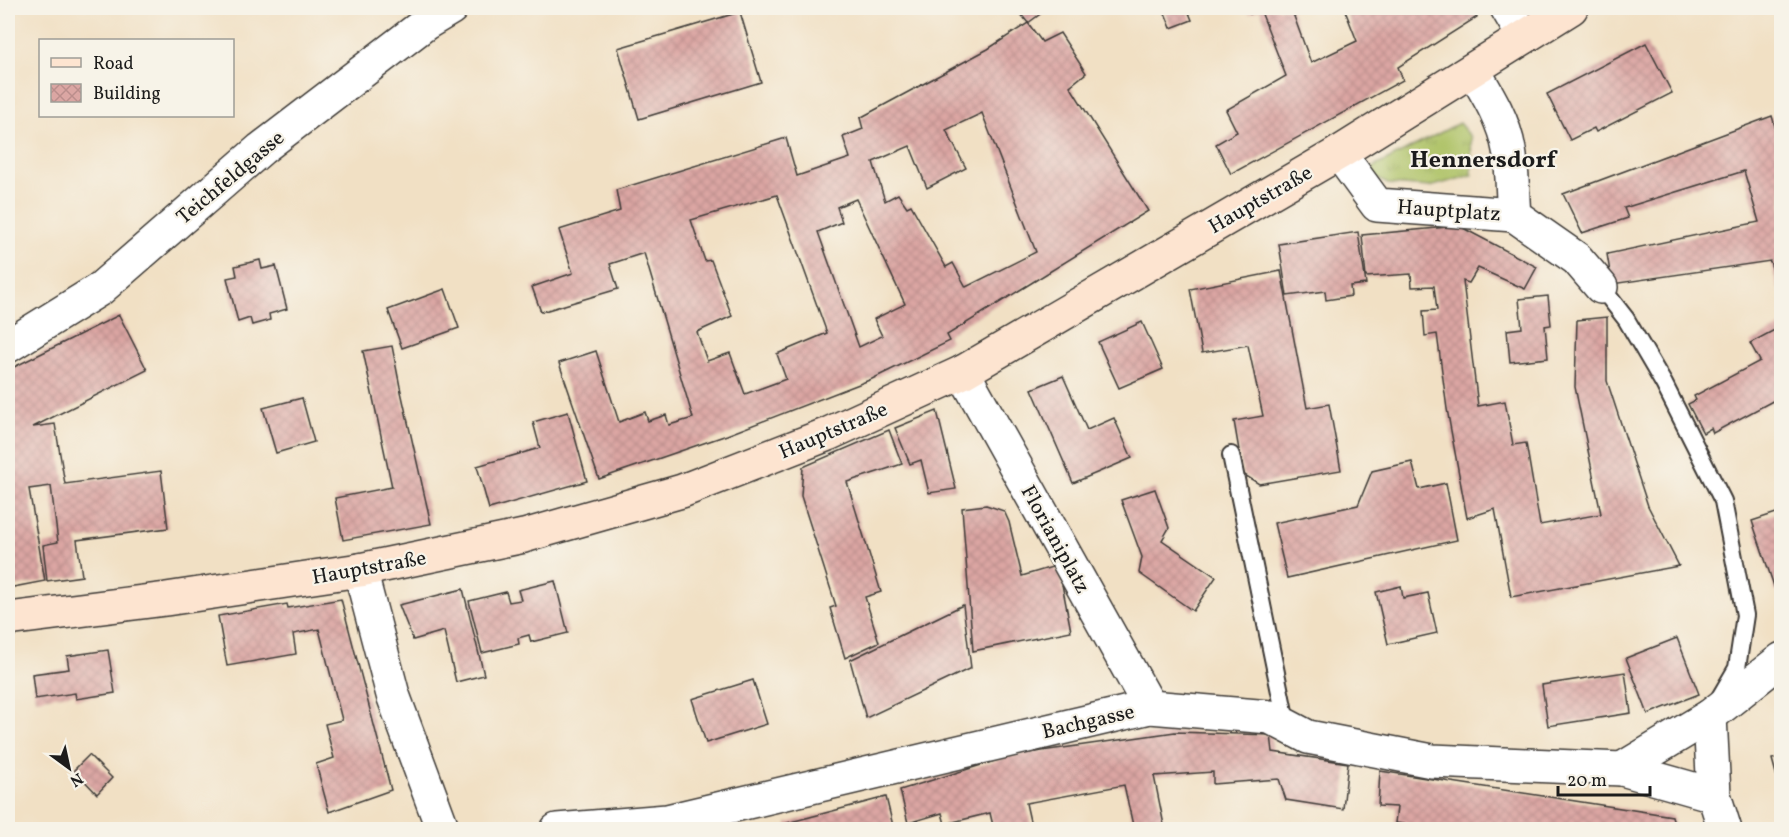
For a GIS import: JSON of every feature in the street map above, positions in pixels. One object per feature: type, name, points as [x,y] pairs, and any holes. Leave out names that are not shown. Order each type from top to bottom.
[{"type":"street","name":"Teichfeldgasse","points":[[8,346],[100,289],[261,149],[426,23],[451,8]]},
{"type":"street","points":[[1507,8],[1524,38]]},
{"type":"street","name":"Hauptstraße","points":[[8,619],[166,599],[360,570],[524,536],[682,491],[828,434],[963,372],[1339,153],[1571,8]]},
{"type":"street","name":"Hauptplatz","points":[[1473,70],[1489,97],[1505,135],[1509,150],[1514,215]]},
{"type":"street","name":"Hauptplatz","points":[[1339,153],[1377,205],[1514,215],[1577,260],[1601,287]]},
{"type":"street","name":"Florianiplatz","points":[[963,372],[1150,707]]},
{"type":"street","points":[[360,570],[393,695],[442,830]]},
{"type":"street","points":[[1622,769],[1710,716],[1778,663]]},
{"type":"street","name":"Bachgasse","points":[[557,830],[668,821],[1150,707],[1270,717],[1308,737],[1432,760],[1622,769],[1714,795]]},
{"type":"street","points":[[1710,716],[1714,795],[1725,830]]},
{"type":"lane","points":[[1601,287],[1626,319],[1664,384],[1723,501],[1745,615],[1737,668],[1710,716]]},
{"type":"lane","points":[[1231,454],[1287,727]]},
{"type":"green space","points":[[1459,123],[1471,137],[1472,175],[1430,187],[1388,184],[1375,178],[1368,170]]},
{"type":"building","points":[[1016,8],[1045,8],[1047,9],[1028,23]]},
{"type":"building","points":[[1163,8],[1187,8],[1192,20],[1171,28]]},
{"type":"building","points":[[1247,8],[1291,8],[1311,63],[1357,41],[1344,8],[1475,8],[1477,17],[1398,67],[1403,80],[1231,174],[1216,144],[1237,132],[1226,110],[1286,76],[1260,9],[1250,14]]},
{"type":"building","points":[[740,12],[761,82],[639,119],[618,48]]},
{"type":"building","points":[[1028,23],[1042,42],[1060,33],[1086,73],[1070,86],[1148,211],[947,335],[950,341],[872,379],[727,435],[599,479],[559,363],[596,351],[619,422],[645,412],[648,421],[666,415],[669,425],[693,418],[644,253],[610,264],[618,289],[541,312],[532,287],[573,273],[559,230],[620,211],[616,190],[786,138],[797,176],[850,158],[843,137],[863,129],[860,118],[988,49]],"holes":[[[982,113],[1036,252],[966,287],[953,263],[946,267],[911,205],[907,207],[898,194],[885,201],[873,162],[910,146],[927,188],[966,168],[946,130]],[[777,195],[827,333],[777,354],[786,379],[745,394],[730,353],[707,361],[697,332],[732,316],[711,260],[705,261],[691,220]],[[856,199],[905,304],[874,319],[882,336],[859,347],[818,232],[842,222],[837,207]]]},
{"type":"building","points":[[1646,43],[1672,93],[1596,132],[1594,128],[1570,140],[1547,94]]},
{"type":"building","points":[[1772,116],[1782,150],[1782,288],[1778,289],[1770,261],[1612,284],[1607,254],[1759,222],[1744,171],[1624,208],[1628,218],[1582,233],[1563,194]]},
{"type":"building","points":[[1459,226],[1537,267],[1525,289],[1478,268],[1469,283],[1463,281],[1478,406],[1505,401],[1513,445],[1526,443],[1540,525],[1601,514],[1575,387],[1577,320],[1607,317],[1607,381],[1648,506],[1679,566],[1511,597],[1495,509],[1467,518],[1447,409],[1437,334],[1425,336],[1423,311],[1437,310],[1434,286],[1412,287],[1411,274],[1366,277],[1362,235]]},
{"type":"building","points":[[1358,232],[1366,284],[1350,286],[1351,296],[1326,300],[1325,291],[1287,296],[1279,244]]},
{"type":"building","points":[[260,260],[262,269],[276,266],[287,309],[269,314],[270,320],[252,325],[250,318],[238,322],[227,278],[237,276],[235,266]]},
{"type":"building","points":[[1281,271],[1307,408],[1329,404],[1341,470],[1259,484],[1243,474],[1234,421],[1263,416],[1248,345],[1202,353],[1190,289]]},
{"type":"building","points":[[445,289],[459,328],[402,348],[388,310]]},
{"type":"building","points":[[1548,296],[1551,325],[1545,326],[1548,358],[1510,362],[1507,330],[1522,328],[1519,299]]},
{"type":"building","points":[[119,315],[147,370],[33,427],[55,424],[65,484],[161,471],[168,528],[77,540],[82,576],[47,581],[43,545],[58,542],[51,486],[29,489],[45,581],[8,588],[8,558],[10,557],[8,543],[8,388],[12,387],[10,369]]},
{"type":"building","points":[[1142,322],[1163,369],[1119,388],[1098,342]]},
{"type":"building","points":[[1782,326],[1782,396],[1713,433],[1711,428],[1703,433],[1688,404],[1696,400],[1694,396],[1760,361],[1750,343]]},
{"type":"building","points":[[392,346],[431,524],[343,540],[335,498],[392,487],[363,351]]},
{"type":"building","points":[[1063,376],[1087,430],[1114,418],[1132,458],[1073,483],[1032,389]]},
{"type":"building","points":[[302,398],[314,442],[276,453],[263,408]]},
{"type":"building","points":[[937,411],[956,489],[929,493],[921,460],[910,464],[895,428]]},
{"type":"building","points":[[568,412],[587,481],[489,509],[477,466],[540,448],[533,422]]},
{"type":"building","points":[[889,430],[902,464],[847,482],[881,592],[865,597],[879,642],[845,658],[830,608],[836,606],[801,496],[803,467]]},
{"type":"building","points":[[1412,462],[1419,489],[1446,483],[1457,540],[1287,578],[1274,523],[1358,505],[1372,471]]},
{"type":"building","points":[[1155,489],[1169,528],[1162,540],[1216,577],[1193,611],[1139,573],[1142,557],[1121,500]]},
{"type":"building","points":[[986,505],[1004,511],[1009,522],[1022,576],[1052,567],[1060,574],[1071,631],[973,651],[962,508]]},
{"type":"building","points":[[1782,511],[1782,590],[1776,592],[1752,521]]},
{"type":"building","points":[[555,581],[568,633],[531,642],[529,635],[518,638],[519,644],[482,653],[469,601],[506,592],[509,602],[521,600],[518,590]]},
{"type":"building","points":[[1401,586],[1403,598],[1428,593],[1437,633],[1388,644],[1376,592]]},
{"type":"building","points":[[463,589],[484,675],[456,682],[444,631],[413,640],[399,605]]},
{"type":"building","points":[[341,599],[391,790],[329,812],[316,764],[334,758],[325,724],[342,720],[319,629],[293,634],[296,654],[227,666],[218,616],[287,604],[288,608]]},
{"type":"building","points":[[963,605],[971,668],[866,718],[850,660]]},
{"type":"building","points":[[1677,638],[1699,694],[1648,714],[1626,658]]},
{"type":"building","points":[[108,650],[115,693],[76,699],[75,693],[35,699],[32,674],[69,669],[67,656]]},
{"type":"building","points":[[1625,672],[1631,713],[1548,726],[1542,685]]},
{"type":"building","points":[[753,680],[767,724],[706,743],[692,699]]},
{"type":"building","points":[[1175,732],[1271,735],[1273,752],[1348,763],[1343,809],[1286,800],[1279,779],[1213,784],[1213,772],[1154,776],[1165,830],[1134,830],[1124,785],[1026,803],[1032,830],[994,830],[990,813],[945,824],[942,813],[908,823],[900,790],[1014,755]]},
{"type":"building","points":[[89,755],[112,778],[97,794],[74,770]]},
{"type":"building","points":[[1782,757],[1782,791],[1781,792],[1772,759]]},
{"type":"building","points":[[1380,771],[1672,816],[1676,830],[1437,830],[1437,828],[1395,823],[1397,807],[1378,806]]},
{"type":"building","points":[[886,797],[894,830],[775,830],[788,826],[787,823]]},
{"type":"district","name":"Hennersdorf","points":[[1483,159]]}]
